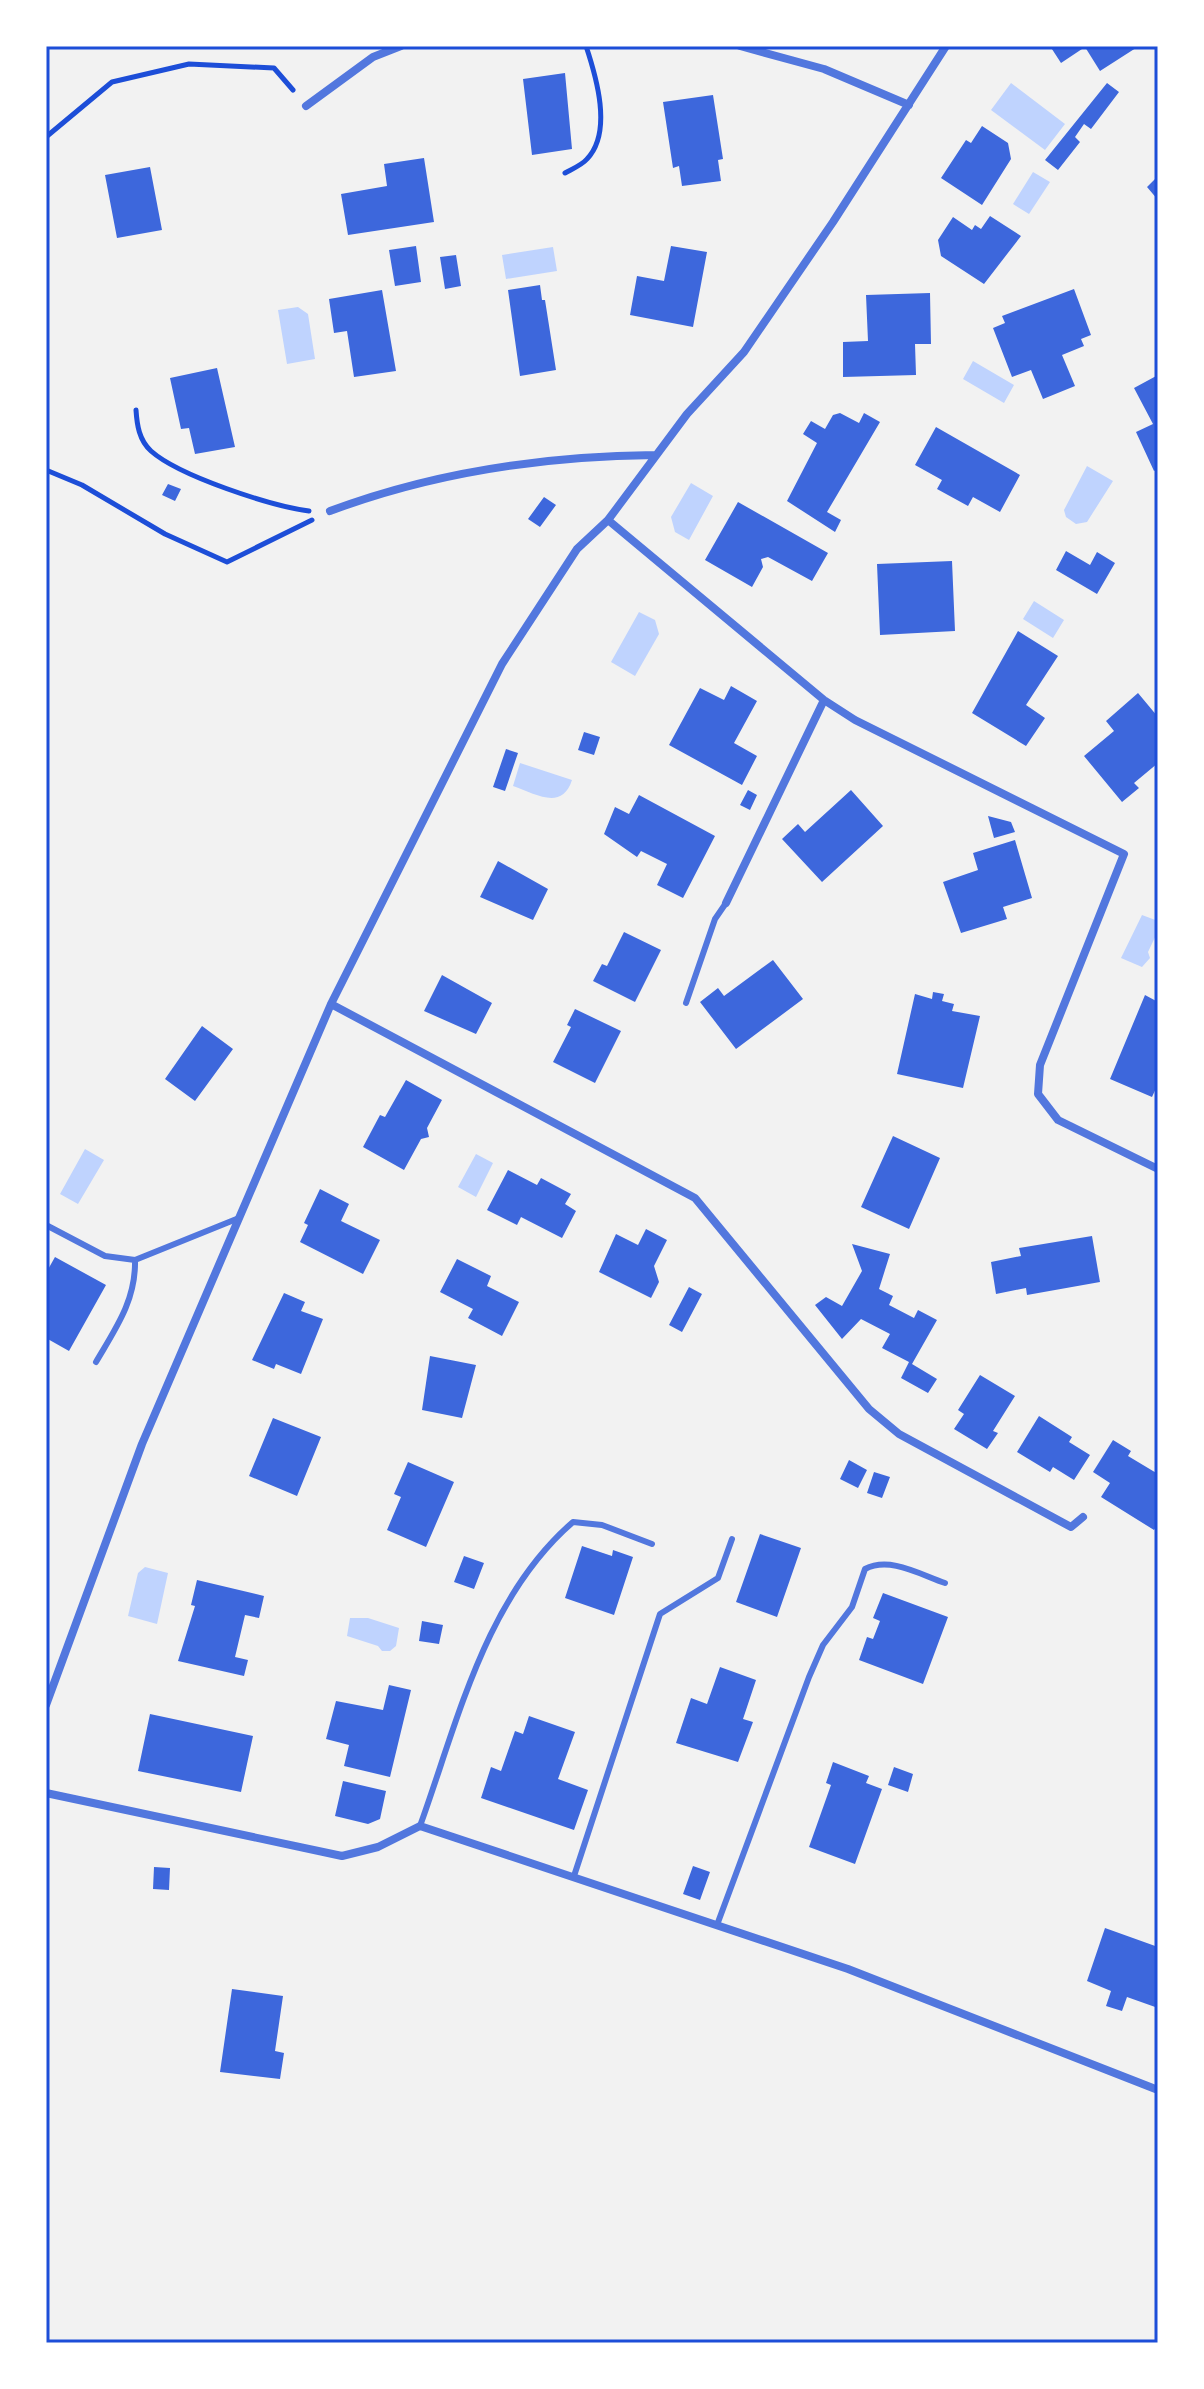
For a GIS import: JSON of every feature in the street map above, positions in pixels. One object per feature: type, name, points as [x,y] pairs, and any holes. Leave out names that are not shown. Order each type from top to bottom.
[{"type":"street","points":[[306,106],[373,57],[401,46]]},
{"type":"street","points":[[740,46],[824,69],[909,105]]},
{"type":"street","points":[[46,1705],[142,1444],[331,1004],[502,664],[569,560],[608,520],[687,414],[744,352],[946,46]]},
{"type":"street","points":[[330,511],[377,494],[446,477],[576,456],[655,455]]},
{"type":"street","points":[[608,520],[824,700],[855,720],[1124,854],[1040,1065],[1038,1094],[1058,1120],[1158,1169]]},
{"type":"street","points":[[726,903],[824,700]]},
{"type":"street","points":[[331,1004],[695,1198],[869,1409],[899,1434],[1071,1527],[1083,1517]]},
{"type":"street","points":[[46,1793],[342,1856],[378,1847],[420,1826],[848,1969],[1158,2090]]},
{"type":"lane","points":[[686,1003],[715,919],[726,903]]},
{"type":"lane","points":[[46,1225],[105,1256],[135,1260],[239,1218]]},
{"type":"lane","points":[[96,1362],[124,1315],[136,1284],[135,1260]]},
{"type":"lane","points":[[420,1826],[485,1647],[528,1569],[573,1522],[602,1525],[652,1544]]},
{"type":"lane","points":[[574,1876],[660,1614],[718,1578],[732,1539]]},
{"type":"lane","points":[[717,1925],[809,1677],[823,1645],[852,1607],[865,1569],[877,1563],[891,1564],[945,1583]]},
{"type":"path","points":[[565,173],[587,160],[596,143],[600,115],[586,46]]},
{"type":"path","points":[[46,137],[112,82],[189,64],[274,68],[306,106]]},
{"type":"path","points":[[136,410],[137,431],[151,450],[192,475],[276,504],[330,511]]},
{"type":"path","points":[[46,470],[82,485],[165,534],[227,562],[330,511]]},
{"type":"water","points":[[1011,83],[1065,124],[1045,150],[991,110]]},
{"type":"water","points":[[1033,172],[1050,182],[1029,214],[1013,204]]},
{"type":"water","points":[[553,247],[557,271],[506,279],[502,255]]},
{"type":"water","points":[[298,307],[308,314],[315,359],[287,364],[278,310]]},
{"type":"water","points":[[973,361],[1014,385],[1004,403],[963,379]]},
{"type":"water","points":[[1087,466],[1113,481],[1087,522],[1076,524],[1066,517],[1064,510]]},
{"type":"water","points":[[691,483],[713,496],[689,540],[675,532],[671,517]]},
{"type":"water","points":[[1034,601],[1064,620],[1053,638],[1023,619]]},
{"type":"water","points":[[639,612],[655,620],[659,634],[635,676],[611,662]]},
{"type":"water","points":[[520,763],[572,780],[562,795],[555,798],[539,796],[513,786]]},
{"type":"water","points":[[1142,915],[1158,921],[1158,931],[1148,952],[1150,958],[1142,967],[1121,958]]},
{"type":"water","points":[[85,1149],[104,1160],[78,1204],[60,1194]]},
{"type":"water","points":[[476,1154],[493,1163],[476,1197],[458,1187]]},
{"type":"water","points":[[145,1567],[168,1573],[157,1624],[128,1616],[138,1573]]},
{"type":"water","points":[[350,1618],[368,1618],[399,1628],[396,1646],[390,1651],[382,1651],[378,1646],[347,1636]]},
{"type":"building","points":[[1050,46],[1139,46],[1100,71],[1085,47],[1061,63]]},
{"type":"building","points":[[565,73],[572,149],[532,155],[523,79]]},
{"type":"building","points":[[1107,83],[1119,92],[1091,129],[1084,124],[1075,137],[1080,142],[1058,170],[1045,160]]},
{"type":"building","points":[[713,95],[723,159],[718,160],[721,181],[682,186],[679,166],[673,168],[663,102]]},
{"type":"building","points":[[982,126],[1008,143],[1011,159],[982,205],[941,178],[966,140],[971,143]]},
{"type":"building","points":[[424,158],[434,222],[348,235],[341,194],[387,186],[384,164]]},
{"type":"building","points":[[150,167],[162,230],[117,238],[105,175]]},
{"type":"building","points":[[1158,176],[1158,200],[1147,187]]},
{"type":"building","points":[[990,216],[1021,236],[984,284],[941,256],[938,240],[953,217],[972,230],[975,225],[981,229]]},
{"type":"building","points":[[416,246],[421,282],[395,286],[389,250]]},
{"type":"building","points":[[671,246],[707,252],[693,327],[630,315],[637,276],[664,281]]},
{"type":"building","points":[[456,255],[461,286],[445,289],[440,257]]},
{"type":"building","points":[[540,285],[556,370],[520,376],[508,290]]},
{"type":"building","points":[[1074,289],[1091,335],[1081,339],[1084,346],[1062,355],[1075,386],[1043,399],[1031,370],[1012,377],[993,328],[1005,323],[1002,316]]},
{"type":"building","points":[[382,290],[396,371],[354,377],[347,331],[334,333],[329,299]]},
{"type":"building","points":[[930,293],[931,344],[915,344],[916,375],[843,377],[843,342],[868,341],[866,295]]},
{"type":"building","points":[[217,368],[235,447],[195,454],[189,428],[181,429],[170,378]]},
{"type":"building","points":[[1158,375],[1158,469],[1154,471],[1136,432],[1153,424],[1134,388]]},
{"type":"building","points":[[840,413],[859,423],[864,413],[880,422],[827,512],[841,520],[835,532],[787,501],[817,443],[803,434],[811,421],[825,429],[833,415]]},
{"type":"building","points":[[936,427],[1020,475],[1000,512],[973,497],[968,506],[937,489],[942,480],[915,465]]},
{"type":"building","points":[[168,484],[181,489],[175,501],[162,495]]},
{"type":"building","points":[[544,497],[556,505],[540,527],[528,519]]},
{"type":"building","points":[[738,502],[828,553],[812,581],[768,557],[761,559],[763,567],[752,587],[705,560]]},
{"type":"building","points":[[1066,551],[1090,565],[1097,552],[1115,563],[1097,594],[1056,570]]},
{"type":"building","points":[[952,561],[955,631],[880,635],[877,564]]},
{"type":"building","points":[[1018,631],[1058,656],[1026,705],[1045,718],[1026,746],[972,713]]},
{"type":"building","points":[[731,686],[757,701],[734,743],[757,756],[742,785],[669,745],[700,688],[724,700]]},
{"type":"building","points":[[1138,693],[1158,717],[1158,749],[1155,751],[1158,763],[1134,783],[1139,788],[1122,802],[1084,756],[1114,731],[1106,721]]},
{"type":"building","points":[[584,732],[600,737],[594,755],[578,750]]},
{"type":"building","points":[[506,749],[518,753],[505,791],[493,787]]},
{"type":"building","points":[[748,790],[757,795],[750,810],[740,805]]},
{"type":"building","points":[[851,790],[883,826],[822,882],[782,839],[798,824],[805,832]]},
{"type":"building","points":[[639,795],[715,836],[683,898],[657,885],[667,864],[641,851],[637,857],[604,834],[615,807],[629,814]]},
{"type":"building","points":[[988,816],[1011,822],[1015,832],[994,838]]},
{"type":"building","points":[[1015,840],[1032,898],[1003,907],[1007,919],[961,933],[943,882],[978,870],[973,853]]},
{"type":"building","points":[[498,861],[548,889],[533,920],[480,897]]},
{"type":"building","points":[[624,932],[661,950],[635,1002],[593,981],[602,964],[607,966]]},
{"type":"building","points":[[773,960],[803,999],[736,1049],[700,1002],[718,988],[724,996]]},
{"type":"building","points":[[442,975],[492,1003],[476,1034],[424,1011]]},
{"type":"building","points":[[933,992],[944,994],[942,1001],[954,1004],[952,1011],[980,1016],[963,1088],[897,1074],[915,994],[932,999]]},
{"type":"building","points":[[1145,995],[1158,1002],[1158,1084],[1152,1097],[1110,1079]]},
{"type":"building","points":[[575,1009],[621,1031],[595,1083],[553,1062],[571,1027],[567,1025]]},
{"type":"building","points":[[202,1026],[233,1049],[195,1101],[165,1079]]},
{"type":"building","points":[[406,1080],[442,1100],[427,1128],[429,1137],[421,1139],[404,1170],[363,1147],[380,1115],[385,1117]]},
{"type":"building","points":[[893,1136],[940,1158],[909,1229],[861,1207]]},
{"type":"building","points":[[508,1170],[537,1185],[541,1178],[571,1194],[565,1204],[576,1211],[562,1238],[521,1217],[517,1225],[487,1210]]},
{"type":"building","points":[[320,1189],[349,1204],[341,1221],[380,1240],[363,1274],[300,1242],[308,1225],[304,1223]]},
{"type":"building","points":[[646,1229],[667,1240],[654,1266],[659,1282],[651,1298],[599,1272],[616,1234],[638,1245]]},
{"type":"building","points":[[1092,1236],[1100,1282],[1027,1295],[1026,1288],[996,1294],[991,1262],[1021,1256],[1019,1248]]},
{"type":"building","points":[[852,1244],[890,1254],[879,1289],[893,1296],[889,1305],[914,1318],[918,1310],[937,1320],[912,1364],[937,1379],[928,1393],[901,1378],[909,1362],[882,1348],[890,1334],[861,1319],[842,1339],[815,1305],[826,1297],[842,1306],[862,1271]]},
{"type":"building","points":[[55,1257],[106,1285],[69,1351],[46,1338],[46,1273]]},
{"type":"building","points":[[457,1259],[491,1276],[487,1286],[519,1302],[502,1336],[468,1318],[473,1309],[440,1292]]},
{"type":"building","points":[[689,1287],[702,1294],[682,1332],[669,1325]]},
{"type":"building","points":[[284,1293],[305,1302],[301,1311],[323,1319],[301,1374],[276,1364],[274,1369],[252,1360]]},
{"type":"building","points":[[430,1356],[476,1365],[462,1418],[422,1410]]},
{"type":"building","points":[[980,1375],[1015,1396],[993,1431],[998,1433],[987,1449],[954,1429],[964,1414],[958,1410]]},
{"type":"building","points":[[1039,1416],[1072,1437],[1069,1442],[1090,1455],[1074,1480],[1053,1467],[1050,1472],[1017,1452]]},
{"type":"building","points":[[273,1418],[321,1437],[297,1496],[249,1476]]},
{"type":"building","points":[[1113,1440],[1131,1451],[1128,1456],[1158,1474],[1158,1524],[1154,1530],[1101,1497],[1110,1483],[1093,1472]]},
{"type":"building","points":[[849,1460],[867,1470],[858,1488],[840,1479]]},
{"type":"building","points":[[408,1462],[454,1482],[426,1547],[387,1530],[401,1497],[394,1494]]},
{"type":"building","points":[[874,1472],[890,1477],[882,1498],[867,1493]]},
{"type":"building","points":[[760,1534],[801,1548],[777,1617],[736,1602]]},
{"type":"building","points":[[582,1546],[612,1556],[613,1550],[633,1557],[614,1615],[565,1598]]},
{"type":"building","points":[[464,1556],[484,1563],[474,1589],[454,1582]]},
{"type":"building","points":[[197,1580],[264,1596],[259,1618],[245,1615],[235,1657],[248,1660],[244,1676],[178,1661],[195,1606],[191,1605]]},
{"type":"building","points":[[883,1593],[948,1617],[923,1684],[859,1660],[867,1637],[873,1639],[880,1621],[873,1618]]},
{"type":"building","points":[[422,1621],[443,1625],[439,1644],[419,1641]]},
{"type":"building","points":[[720,1667],[756,1680],[743,1719],[753,1722],[738,1762],[676,1743],[691,1698],[707,1704]]},
{"type":"building","points":[[389,1685],[411,1690],[390,1777],[344,1766],[349,1745],[326,1739],[336,1701],[383,1710]]},
{"type":"building","points":[[150,1714],[253,1736],[241,1792],[138,1771]]},
{"type":"building","points":[[529,1716],[575,1732],[558,1779],[588,1790],[574,1830],[481,1798],[491,1767],[501,1771],[515,1731],[523,1734]]},
{"type":"building","points":[[833,1762],[869,1776],[866,1783],[882,1789],[855,1864],[809,1847],[831,1785],[826,1783]]},
{"type":"building","points":[[894,1767],[913,1774],[908,1792],[888,1785]]},
{"type":"building","points":[[343,1781],[386,1791],[380,1819],[368,1824],[335,1816]]},
{"type":"building","points":[[693,1866],[710,1872],[700,1900],[683,1894]]},
{"type":"building","points":[[154,1867],[170,1868],[169,1890],[153,1889]]},
{"type":"building","points":[[1105,1928],[1158,1947],[1158,2008],[1127,1997],[1122,2011],[1106,2006],[1111,1991],[1087,1981]]},
{"type":"building","points":[[232,1989],[283,1996],[275,2051],[284,2053],[280,2079],[220,2072]]}]
